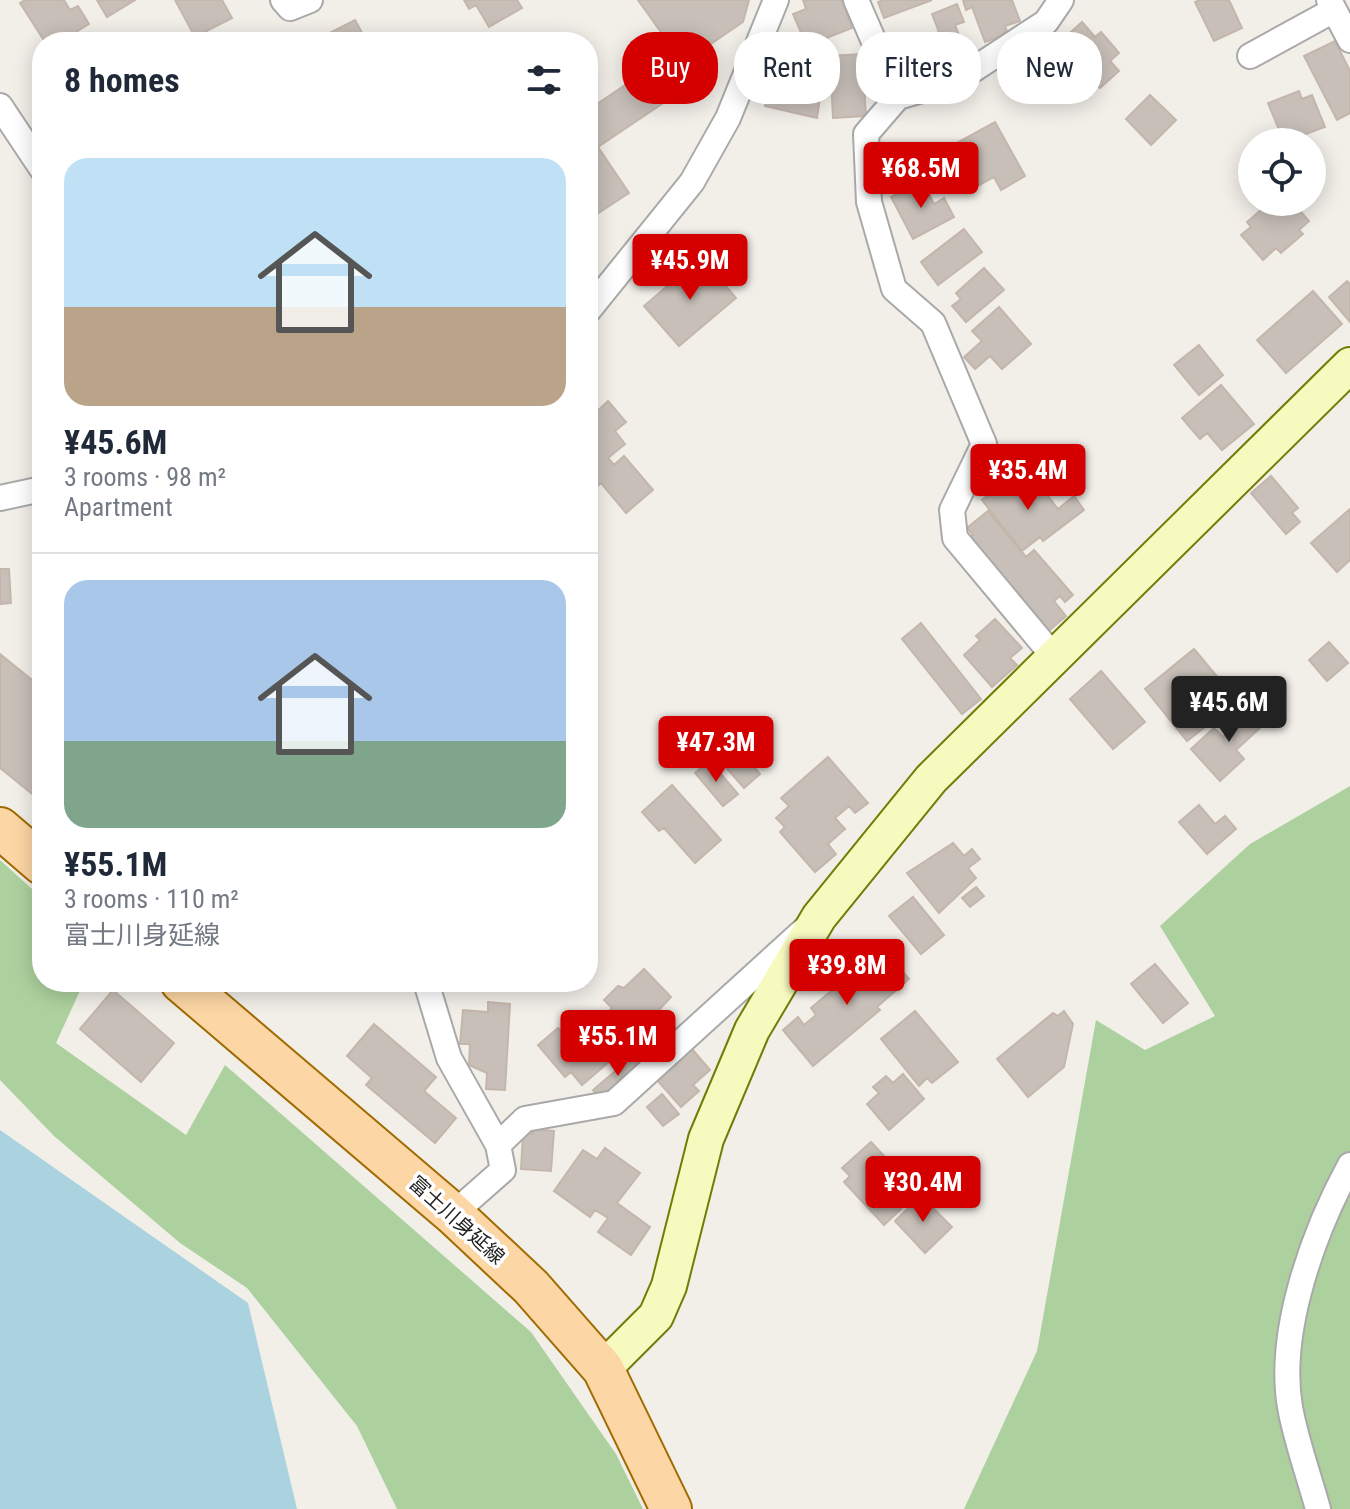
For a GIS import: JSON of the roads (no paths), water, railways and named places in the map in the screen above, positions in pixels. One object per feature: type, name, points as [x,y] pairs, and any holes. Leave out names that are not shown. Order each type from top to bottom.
[{"type":"main road","points":[[0,828],[32,855]]},
{"type":"main road","name":"富士川身延線","points":[[193,992],[453,1214],[531,1287],[603,1369],[671,1509]]},
{"type":"street","points":[[283,0],[290,8],[310,0]]},
{"type":"street","points":[[598,299],[692,182],[728,118],[776,0]]},
{"type":"street","points":[[856,0],[870,32]]},
{"type":"street","points":[[981,65],[1046,22],[1061,0]]},
{"type":"street","points":[[1250,56],[1331,5],[1350,40]]},
{"type":"street","points":[[892,104],[866,134],[869,202],[894,289],[933,323],[984,444],[952,510],[955,538],[1055,658]]},
{"type":"street","points":[[0,106],[32,154]]},
{"type":"street","points":[[603,1369],[656,1316],[669,1286],[706,1139],[752,1030],[819,917],[931,779],[1350,365]]},
{"type":"street","points":[[0,498],[32,491]]},
{"type":"street","points":[[498,1145],[525,1119],[614,1103],[708,1020],[755,971],[819,917]]},
{"type":"street","points":[[429,992],[449,1058],[498,1145],[503,1170],[453,1214]]},
{"type":"street","points":[[1318,1509],[1290,1406],[1288,1352],[1294,1307],[1334,1193],[1350,1165]]},
{"type":"water","points":[[0,1130],[248,1303],[297,1509],[0,1509]]}]
